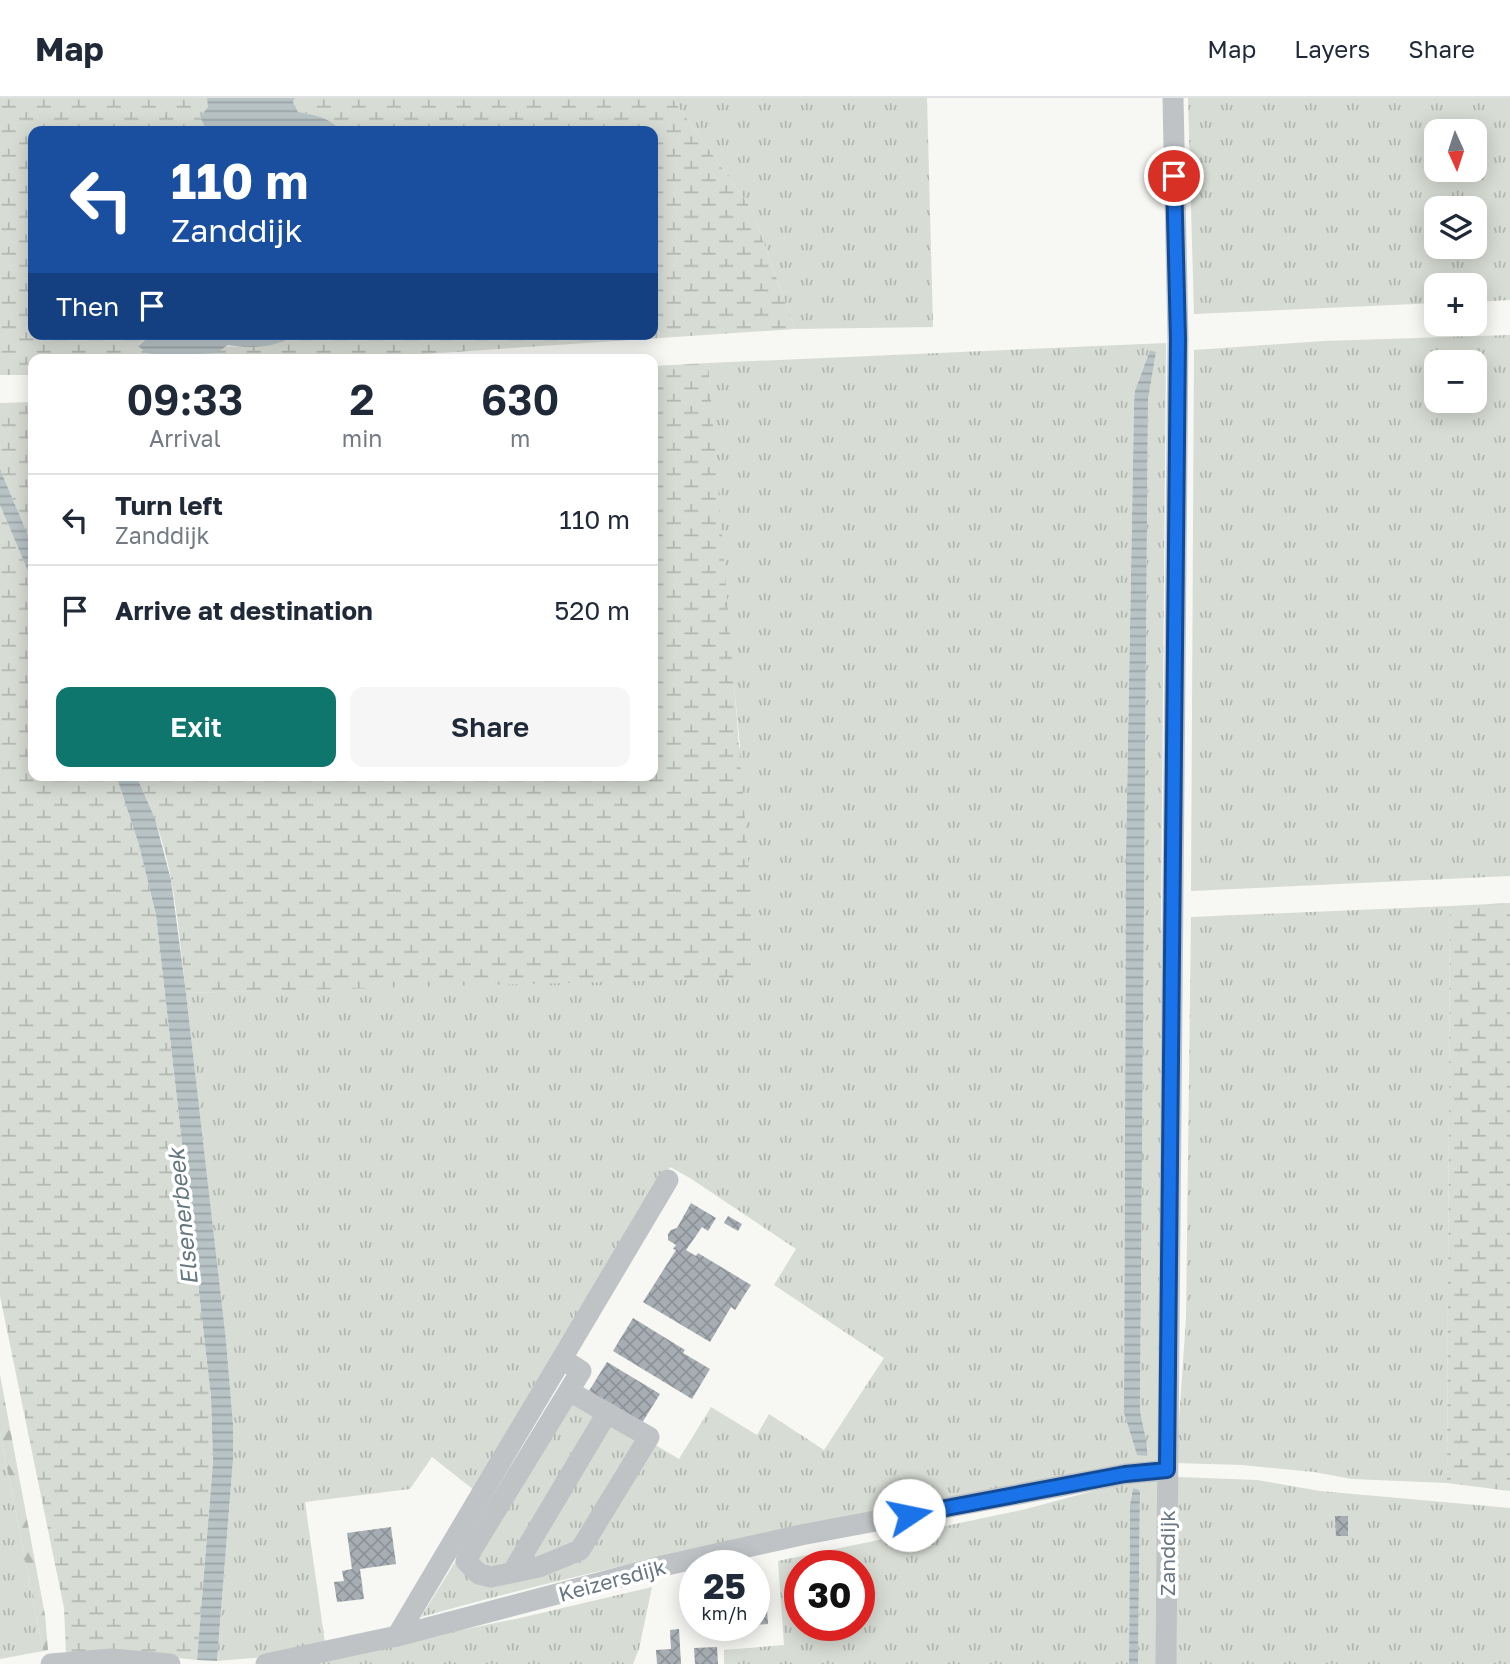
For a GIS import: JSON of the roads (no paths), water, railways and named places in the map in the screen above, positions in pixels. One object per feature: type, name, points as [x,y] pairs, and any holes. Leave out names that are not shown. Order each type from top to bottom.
[{"type":"street","name":"Zanddijk","points":[[1166,1664],[1178,353],[1173,98]]},
{"type":"street","points":[[397,1636],[668,1180]]},
{"type":"street","points":[[562,1359],[581,1371],[466,1561],[479,1574],[491,1577],[539,1567],[580,1550],[649,1437],[569,1391]]},
{"type":"street","points":[[517,1571],[516,1566],[607,1413]]},
{"type":"street","name":"Keizersdijk","points":[[266,1664],[397,1636],[667,1564],[1125,1474],[1167,1470]]},
{"type":"street","points":[[51,1664],[111,1659],[170,1664]]},
{"type":"water label","name":"Elsenerbeek","points":[[182,1217]]}]
